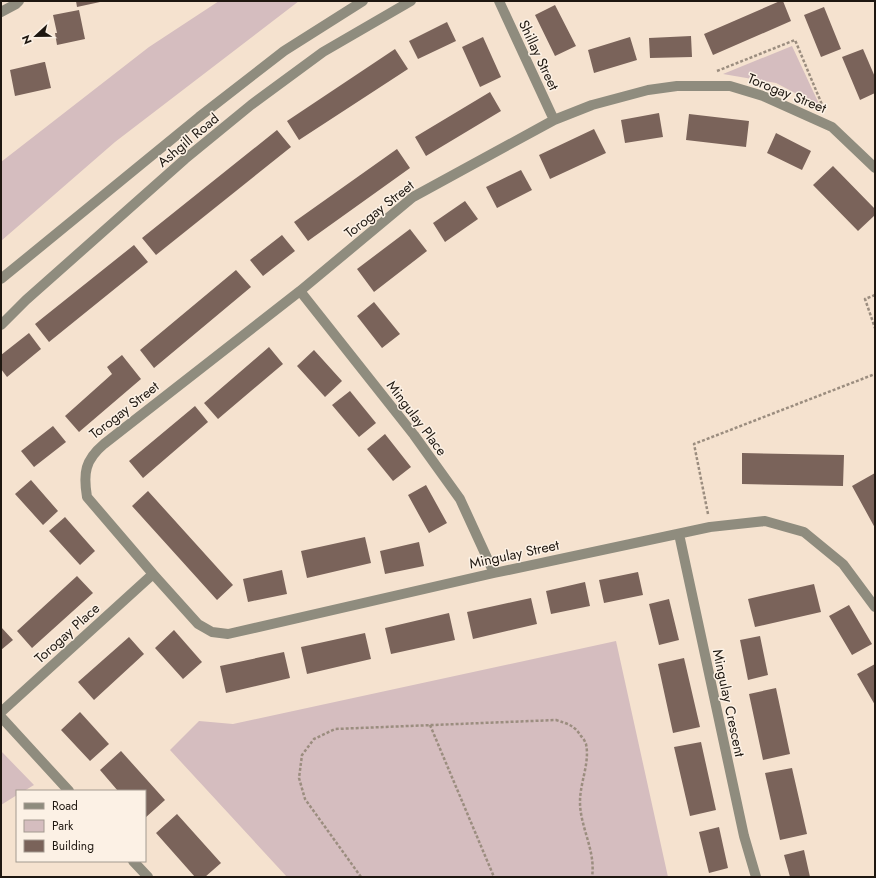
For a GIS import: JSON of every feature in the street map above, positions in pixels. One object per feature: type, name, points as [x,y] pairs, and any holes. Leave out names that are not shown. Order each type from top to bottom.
[{"type":"street","points":[[1,12],[19,1]]},
{"type":"street","name":"Ashgill Road","points":[[1,279],[199,116],[284,51],[363,1]]},
{"type":"street","name":"Ashgill Road","points":[[1,325],[26,300],[185,159],[251,105],[323,52],[411,1]]},
{"type":"street","name":"Shillay Street","points":[[498,1],[554,120]]},
{"type":"street","name":"Torogay Street","points":[[153,574],[87,497],[84,482],[87,464],[95,451],[300,291],[414,197],[554,120],[592,105],[648,90],[677,86],[730,86],[763,96],[832,127],[875,168]]},
{"type":"street","name":"Mingulay Place","points":[[300,291],[414,435],[460,499],[494,573]]},
{"type":"street","name":"Mingulay Street","points":[[153,574],[198,624],[212,632],[228,634],[494,573],[710,527],[765,521],[804,532],[843,564],[875,607]]},
{"type":"street","name":"Mingulay Crescent","points":[[679,534],[744,836],[756,877]]},
{"type":"street","name":"Torogay Place","points":[[1,712],[153,574]]},
{"type":"street","points":[[1,717],[68,790]]},
{"type":"street","points":[[134,862],[147,877]]},
{"type":"path","points":[[714,72],[795,40],[832,127]]},
{"type":"path","points":[[875,295],[865,299],[875,328]]},
{"type":"path","points":[[710,527],[694,444],[875,374]]},
{"type":"path","points":[[361,877],[305,799],[299,778],[302,755],[314,739],[335,729],[556,720],[575,727],[586,742],[587,760],[580,800],[582,819],[590,845],[593,868],[592,877]]},
{"type":"path","points":[[430,725],[494,877]]},
{"type":"green space","points":[[219,1],[299,1],[115,142],[1,241],[1,162],[149,47]]},
{"type":"green space","points":[[792,46],[820,106],[776,83],[723,74]]},
{"type":"green space","points":[[616,641],[668,877],[287,877],[170,750],[199,721],[233,724]]},
{"type":"green space","points":[[1,751],[34,785],[26,790],[16,790],[16,796],[1,805]]},
{"type":"building","points":[[76,1],[100,1],[100,2],[77,7]]},
{"type":"building","points":[[783,1],[791,21],[713,55],[704,34]]},
{"type":"building","points":[[555,5],[576,46],[555,56],[535,15]]},
{"type":"building","points":[[824,7],[841,49],[821,57],[804,15]]},
{"type":"building","points":[[79,10],[85,39],[57,45],[55,33],[57,33],[53,15]]},
{"type":"building","points":[[447,22],[456,41],[418,59],[409,41]]},
{"type":"building","points":[[691,36],[692,57],[650,58],[649,38]]},
{"type":"building","points":[[483,37],[501,77],[480,87],[462,47]]},
{"type":"building","points":[[630,37],[637,60],[594,73],[588,50]]},
{"type":"building","points":[[395,49],[408,69],[299,140],[287,121]]},
{"type":"building","points":[[863,49],[875,77],[875,93],[860,100],[842,57]]},
{"type":"building","points":[[45,62],[51,88],[15,96],[10,70]]},
{"type":"building","points":[[490,92],[501,111],[426,156],[415,137]]},
{"type":"building","points":[[659,113],[663,137],[625,143],[621,120]]},
{"type":"building","points":[[689,114],[749,121],[746,147],[686,140]]},
{"type":"building","points":[[594,129],[606,153],[550,179],[539,155]]},
{"type":"building","points":[[277,130],[291,147],[156,255],[142,238]]},
{"type":"building","points":[[776,133],[811,151],[802,170],[767,153]]},
{"type":"building","points":[[397,149],[410,168],[308,241],[294,222]]},
{"type":"building","points":[[833,166],[875,209],[875,215],[858,231],[813,185]]},
{"type":"building","points":[[521,170],[532,190],[497,208],[486,187]]},
{"type":"building","points":[[465,201],[478,219],[445,242],[433,223]]},
{"type":"building","points":[[410,229],[427,251],[374,292],[357,269]]},
{"type":"building","points":[[282,235],[295,251],[263,276],[250,260]]},
{"type":"building","points":[[134,245],[148,262],[49,342],[35,324]]},
{"type":"building","points":[[236,270],[251,287],[154,368],[140,350]]},
{"type":"building","points":[[374,302],[400,334],[382,348],[357,316]]},
{"type":"building","points":[[29,333],[41,349],[7,377],[1,369],[1,355]]},
{"type":"building","points":[[269,347],[283,364],[218,419],[204,403]]},
{"type":"building","points":[[314,350],[342,381],[325,397],[297,366]]},
{"type":"building","points":[[122,355],[141,379],[79,432],[65,416],[112,374],[107,367]]},
{"type":"building","points":[[350,391],[376,423],[359,437],[332,405]]},
{"type":"building","points":[[195,406],[208,422],[143,478],[129,461]]},
{"type":"building","points":[[53,426],[66,442],[34,467],[21,451]]},
{"type":"building","points":[[385,434],[411,467],[393,481],[367,449]]},
{"type":"building","points":[[742,453],[844,455],[843,486],[742,484]]},
{"type":"building","points":[[875,473],[875,528],[852,486]]},
{"type":"building","points":[[31,480],[58,511],[43,525],[15,494]]},
{"type":"building","points":[[426,485],[447,523],[429,533],[408,495]]},
{"type":"building","points":[[148,491],[233,585],[217,600],[132,506]]},
{"type":"building","points":[[65,517],[95,551],[80,565],[49,531]]},
{"type":"building","points":[[365,537],[371,563],[307,578],[301,551]]},
{"type":"building","points":[[419,542],[424,566],[385,574],[380,551]]},
{"type":"building","points":[[282,570],[287,594],[248,602],[243,579]]},
{"type":"building","points":[[638,572],[643,595],[604,603],[599,580]]},
{"type":"building","points":[[77,576],[93,593],[32,648],[17,631]]},
{"type":"building","points":[[585,582],[590,606],[551,614],[546,591]]},
{"type":"building","points":[[814,584],[821,612],[755,627],[748,599]]},
{"type":"building","points":[[531,598],[537,624],[473,639],[467,612]]},
{"type":"building","points":[[669,599],[679,640],[659,645],[649,604]]},
{"type":"building","points":[[849,605],[872,644],[852,655],[829,616]]},
{"type":"building","points":[[449,613],[455,640],[391,654],[385,628]]},
{"type":"building","points":[[1,627],[13,640],[1,650]]},
{"type":"building","points":[[174,630],[202,662],[183,679],[155,648]]},
{"type":"building","points":[[365,633],[371,659],[307,674],[301,647]]},
{"type":"building","points":[[760,636],[768,675],[748,680],[740,640]]},
{"type":"building","points":[[129,637],[144,654],[94,700],[78,682]]},
{"type":"building","points":[[284,652],[290,678],[226,693],[220,666]]},
{"type":"building","points":[[684,658],[700,727],[673,733],[658,664]]},
{"type":"building","points":[[875,664],[875,705],[857,674]]},
{"type":"building","points":[[776,688],[790,754],[763,760],[749,694]]},
{"type":"building","points":[[80,712],[109,744],[90,761],[61,730]]},
{"type":"building","points":[[701,742],[716,810],[690,816],[674,747]]},
{"type":"building","points":[[121,751],[165,800],[146,817],[146,790],[117,790],[100,770]]},
{"type":"building","points":[[792,768],[807,834],[780,840],[765,773]]},
{"type":"building","points":[[177,814],[221,863],[205,877],[195,877],[156,833]]},
{"type":"building","points":[[719,827],[728,868],[709,873],[699,832]]},
{"type":"building","points":[[804,850],[810,877],[790,877],[784,855]]}]
